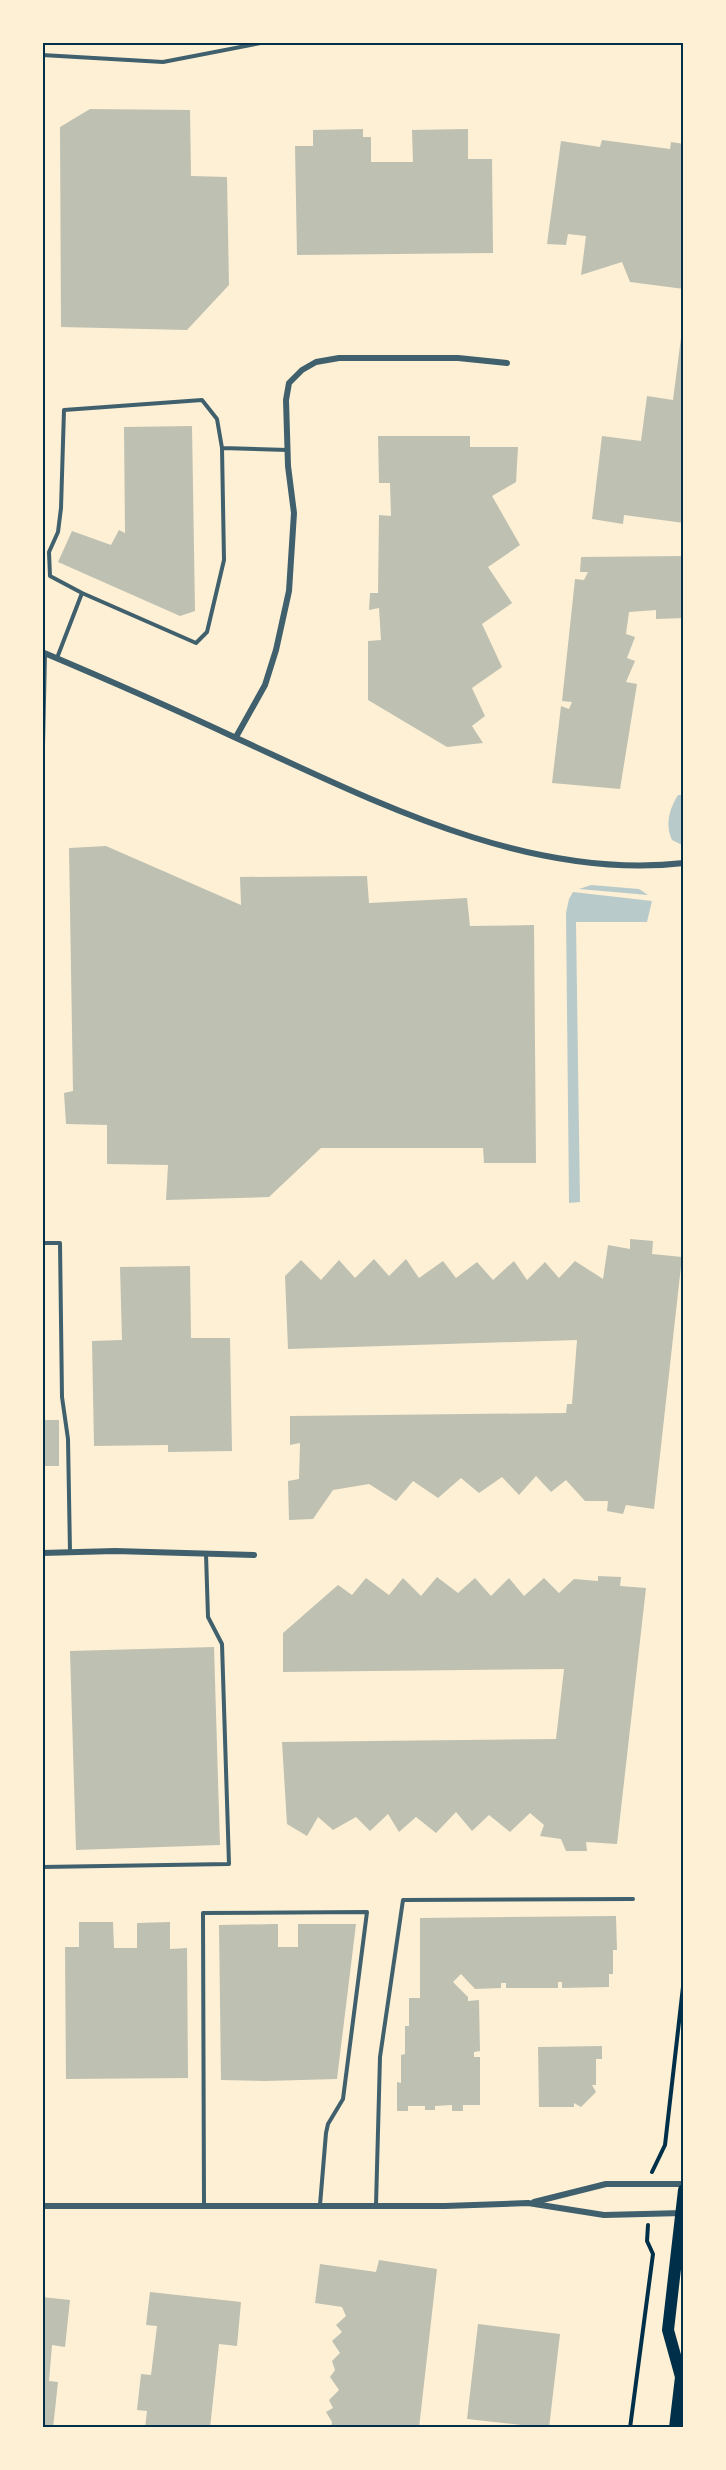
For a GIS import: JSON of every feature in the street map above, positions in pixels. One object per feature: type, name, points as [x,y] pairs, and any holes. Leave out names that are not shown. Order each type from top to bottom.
[{"type":"main road","points":[[675,2428],[683,2374],[669,2330],[684,2190]]},
{"type":"street","points":[[236,737],[265,685],[276,650],[289,591],[294,513],[286,400],[289,383],[302,370],[316,362],[351,358],[458,358],[507,363]]},
{"type":"street","points":[[44,653],[236,737],[367,798],[462,835],[531,852],[593,863],[684,863]]},
{"type":"street","points":[[42,1553],[115,1551],[254,1555]]},
{"type":"street","points":[[528,2203],[606,2184],[684,2184]]},
{"type":"street","points":[[42,2206],[375,2206],[528,2203],[604,2215],[683,2213]]},
{"type":"lane","points":[[42,55],[163,62],[266,42]]},
{"type":"lane","points":[[202,400],[217,419],[222,448],[224,560],[207,632],[196,643],[82,593],[50,576],[49,552],[58,531],[61,508],[64,410],[202,400]]},
{"type":"lane","points":[[222,448],[288,450]]},
{"type":"lane","points":[[57,658],[82,593]]},
{"type":"lane","points":[[42,791],[44,653]]},
{"type":"lane","points":[[42,1243],[60,1244],[62,1397],[69,1439],[70,1552]]},
{"type":"lane","points":[[42,1867],[229,1864],[222,1644],[208,1617],[206,1554]]},
{"type":"lane","points":[[375,2206],[380,2057],[403,1900],[633,1899]]},
{"type":"lane","points":[[204,2206],[203,1913],[368,1912],[343,2099],[328,2124],[326,2133],[320,2206]]},
{"type":"path","points":[[653,2168],[665,2145],[671,2075],[684,1978]]},
{"type":"path","points":[[630,2428],[652,2254],[647,2241]]},
{"type":"shaded area","points":[[678,795],[683,795],[684,846],[672,840],[668,823],[672,806]]},
{"type":"shaded area","points":[[591,885],[639,889],[648,895],[579,889]]},
{"type":"shaded area","points":[[573,892],[652,901],[647,922],[576,922],[580,1202],[569,1203],[566,913]]},
{"type":"building","points":[[90,109],[190,110],[191,176],[227,177],[229,285],[187,330],[61,327],[60,127]]},
{"type":"building","points":[[363,129],[363,137],[371,137],[371,162],[413,162],[412,130],[468,129],[468,159],[492,159],[493,253],[297,255],[295,146],[313,146],[313,130]]},
{"type":"building","points":[[602,140],[670,149],[671,142],[684,144],[684,289],[630,282],[622,262],[581,275],[586,236],[568,234],[566,245],[547,244],[561,141],[600,147]]},
{"type":"building","points":[[683,322],[684,523],[624,515],[623,524],[592,519],[602,436],[641,441],[647,396],[673,400]]},
{"type":"building","points":[[192,426],[195,611],[180,616],[58,562],[72,531],[111,545],[119,530],[125,533],[124,427]]},
{"type":"building","points":[[378,436],[470,436],[470,447],[518,447],[516,482],[492,496],[520,545],[488,567],[512,603],[482,624],[502,667],[472,688],[485,716],[472,726],[483,743],[447,747],[368,700],[368,641],[381,640],[379,608],[369,610],[370,593],[378,593],[379,515],[391,516],[390,483],[379,483]]},
{"type":"building","points":[[684,556],[684,618],[656,619],[656,610],[629,612],[626,634],[635,637],[627,658],[635,661],[626,682],[637,684],[620,789],[552,783],[561,706],[569,709],[572,702],[562,701],[575,579],[584,580],[588,572],[580,572],[581,557]]},
{"type":"building","points":[[106,846],[241,905],[240,877],[367,876],[369,903],[467,898],[470,926],[534,925],[536,1163],[484,1163],[483,1148],[321,1148],[269,1197],[166,1200],[168,1165],[107,1164],[107,1125],[66,1124],[64,1093],[73,1091],[69,848]]},
{"type":"building","points":[[630,1239],[653,1241],[652,1254],[682,1257],[654,1509],[626,1505],[623,1514],[607,1511],[608,1501],[585,1501],[566,1480],[551,1492],[536,1476],[519,1495],[502,1477],[479,1493],[461,1478],[438,1498],[413,1481],[396,1501],[369,1484],[333,1490],[313,1519],[289,1520],[288,1481],[299,1479],[300,1443],[290,1445],[290,1416],[566,1413],[567,1404],[572,1404],[577,1340],[288,1349],[285,1276],[301,1260],[321,1280],[339,1260],[355,1278],[374,1259],[389,1276],[406,1259],[419,1278],[443,1261],[456,1278],[477,1262],[493,1280],[514,1261],[527,1280],[545,1262],[559,1278],[575,1261],[603,1279],[608,1245],[630,1249]]},
{"type":"building","points":[[190,1266],[191,1338],[230,1338],[232,1451],[168,1452],[168,1445],[94,1446],[92,1341],[122,1340],[120,1267]]},
{"type":"building","points":[[42,1420],[59,1420],[59,1466],[42,1466]]},
{"type":"building","points":[[598,1576],[621,1577],[620,1586],[646,1588],[617,1844],[586,1842],[587,1851],[566,1851],[561,1839],[540,1836],[544,1825],[530,1813],[510,1832],[489,1815],[472,1831],[456,1812],[436,1833],[416,1817],[399,1832],[388,1814],[370,1831],[356,1817],[333,1830],[318,1817],[307,1836],[287,1824],[282,1742],[556,1739],[564,1669],[283,1672],[283,1633],[338,1585],[352,1595],[366,1578],[389,1595],[403,1578],[421,1596],[437,1577],[458,1593],[475,1578],[491,1596],[509,1578],[524,1596],[544,1578],[559,1593],[574,1579],[598,1581]]},
{"type":"building","points":[[214,1647],[220,1845],[76,1850],[70,1651]]},
{"type":"building","points":[[616,1916],[617,1950],[613,1950],[613,1974],[609,1974],[609,1987],[562,1988],[562,1982],[558,1982],[558,1988],[506,1988],[506,1983],[501,1983],[501,1988],[475,1989],[461,1974],[453,1982],[468,1997],[468,2001],[479,2000],[480,2051],[474,2052],[474,2057],[480,2057],[480,2105],[463,2105],[463,2111],[452,2111],[452,2105],[435,2106],[435,2110],[425,2110],[425,2106],[408,2106],[408,2111],[397,2111],[397,2082],[401,2083],[401,2055],[405,2054],[405,2026],[409,2026],[409,1998],[420,1998],[420,1918]]},
{"type":"building","points":[[79,1922],[113,1922],[114,1948],[137,1948],[137,1923],[170,1922],[170,1949],[187,1948],[188,2078],[66,2079],[65,1947],[79,1947]]},
{"type":"building","points":[[278,1924],[278,1947],[298,1947],[298,1924],[356,1924],[337,2079],[221,2080],[219,1925]]},
{"type":"building","points":[[602,2046],[602,2059],[596,2059],[596,2085],[592,2085],[596,2092],[581,2107],[574,2103],[574,2107],[539,2107],[538,2047]]},
{"type":"building","points":[[379,2260],[437,2269],[419,2428],[331,2428],[332,2422],[326,2412],[333,2408],[329,2400],[339,2390],[330,2377],[335,2370],[332,2361],[340,2353],[332,2341],[342,2332],[336,2325],[346,2316],[342,2307],[315,2303],[320,2264],[376,2272]]},
{"type":"building","points":[[150,2292],[241,2302],[237,2346],[219,2344],[210,2428],[145,2428],[147,2411],[137,2410],[141,2374],[151,2375],[157,2326],[146,2325]]},
{"type":"building","points":[[42,2297],[70,2300],[65,2347],[52,2345],[49,2381],[58,2382],[53,2428],[42,2428]]},
{"type":"building","points":[[478,2324],[560,2334],[549,2428],[467,2419]]}]
